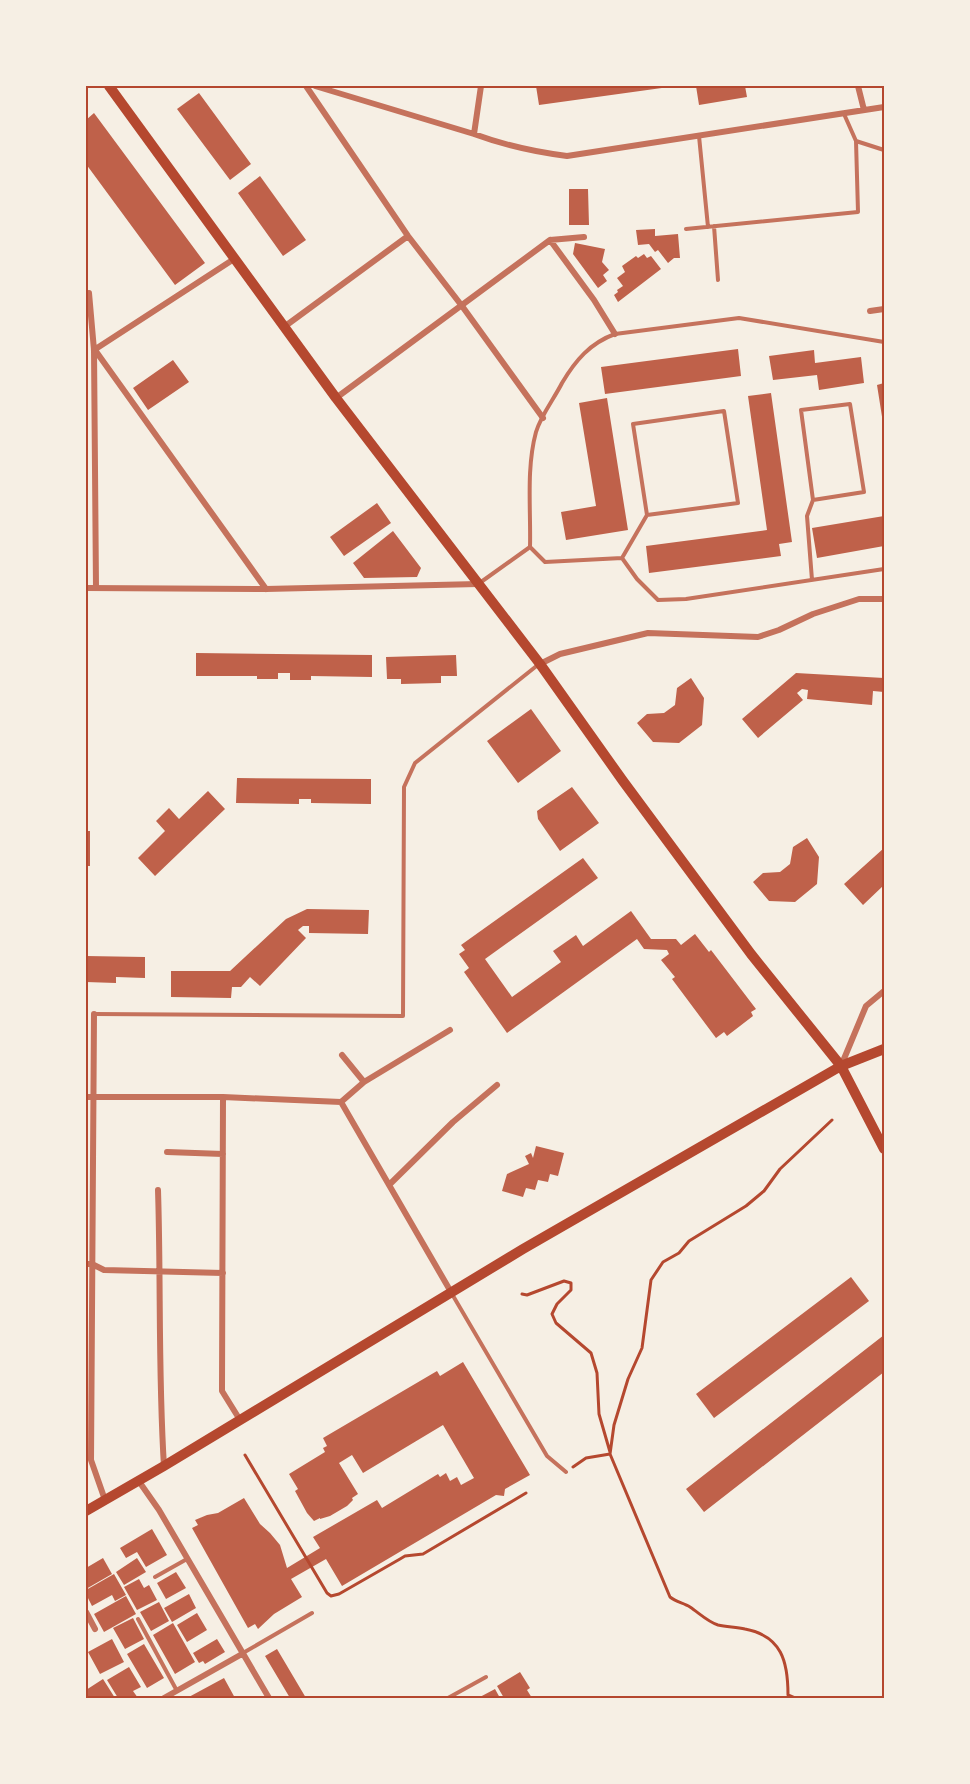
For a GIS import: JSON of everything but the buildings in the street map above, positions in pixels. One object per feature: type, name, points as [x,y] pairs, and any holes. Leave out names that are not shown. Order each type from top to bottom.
[{"type":"main road","points":[[109,86],[336,398],[540,664],[744,944],[841,1066],[885,1149]]},
{"type":"main road","points":[[86,1511],[543,1237],[841,1066],[885,1049]]},
{"type":"street","points":[[306,86],[408,236],[543,418]]},
{"type":"street","points":[[315,86],[496,142],[532,151],[567,156],[885,107]]},
{"type":"street","points":[[474,134],[482,86]]},
{"type":"street","points":[[858,86],[864,110]]},
{"type":"street","points":[[284,327],[408,236]]},
{"type":"street","points":[[336,398],[549,240],[584,237]]},
{"type":"street","points":[[549,240],[594,300],[615,334]]},
{"type":"street","points":[[86,350],[94,350],[234,259]]},
{"type":"street","points":[[88,293],[94,350],[96,588]]},
{"type":"street","points":[[870,311],[885,309]]},
{"type":"street","points":[[94,350],[266,589]]},
{"type":"street","points":[[86,588],[266,589],[477,584]]},
{"type":"street","points":[[540,664],[560,654],[648,633],[758,637],[813,614],[859,599],[885,599]]},
{"type":"street","points":[[841,1066],[866,1006],[885,991]]},
{"type":"street","points":[[94,1014],[89,1097],[91,1460],[105,1500]]},
{"type":"street","points":[[89,1097],[223,1097],[341,1102],[364,1082],[450,1030]]},
{"type":"street","points":[[342,1055],[364,1082]]},
{"type":"street","points":[[389,1185],[453,1122],[497,1085]]},
{"type":"street","points":[[223,1097],[222,1391],[240,1420]]},
{"type":"street","points":[[341,1102],[451,1292]]},
{"type":"street","points":[[167,1152],[223,1154]]},
{"type":"street","points":[[158,1190],[161,1271],[160,1385],[164,1466]]},
{"type":"street","points":[[89,1264],[104,1270],[223,1273]]},
{"type":"street","points":[[138,1480],[159,1510],[269,1698]]},
{"type":"street","points":[[86,1612],[95,1629]]},
{"type":"street","points":[[164,1698],[242,1653]]},
{"type":"lane","points":[[686,229],[858,212],[856,141],[844,113]]},
{"type":"lane","points":[[699,136],[718,280]]},
{"type":"lane","points":[[856,141],[885,150]]},
{"type":"lane","points":[[622,558],[545,562],[530,547],[530,476],[537,431],[570,370],[582,354],[595,343],[615,334],[739,318],[885,342]]},
{"type":"lane","points":[[812,580],[807,516],[813,500],[801,410],[850,404],[864,492],[813,500]]},
{"type":"lane","points":[[622,558],[647,515],[633,424],[724,411],[738,503],[647,515]]},
{"type":"lane","points":[[477,584],[530,547]]},
{"type":"lane","points":[[622,558],[637,579],[658,600],[686,599],[885,569]]},
{"type":"lane","points":[[94,1014],[403,1016],[404,787],[415,763],[540,664]]},
{"type":"lane","points":[[451,1292],[547,1456],[566,1472]]},
{"type":"lane","points":[[155,1577],[187,1559]]},
{"type":"lane","points":[[242,1653],[312,1613]]},
{"type":"lane","points":[[138,1619],[177,1691]]},
{"type":"lane","points":[[448,1698],[486,1677]]},
{"type":"path","points":[[610,1454],[614,1425],[628,1379],[642,1348],[651,1280],[663,1262],[679,1253],[689,1241],[746,1206],[764,1191],[780,1169],[832,1120]]},
{"type":"path","points":[[522,1294],[527,1295],[564,1281],[571,1283],[571,1290],[557,1304],[552,1314],[556,1323],[591,1353],[597,1373],[599,1414],[610,1454],[670,1597],[679,1603],[688,1605],[715,1625],[747,1629],[768,1636],[782,1654],[788,1675],[787,1697],[795,1698]]},
{"type":"path","points":[[566,1472],[585,1458],[610,1454]]},
{"type":"path","points":[[244,1455],[327,1593],[331,1596],[339,1594],[405,1556],[420,1556],[526,1493]]}]
